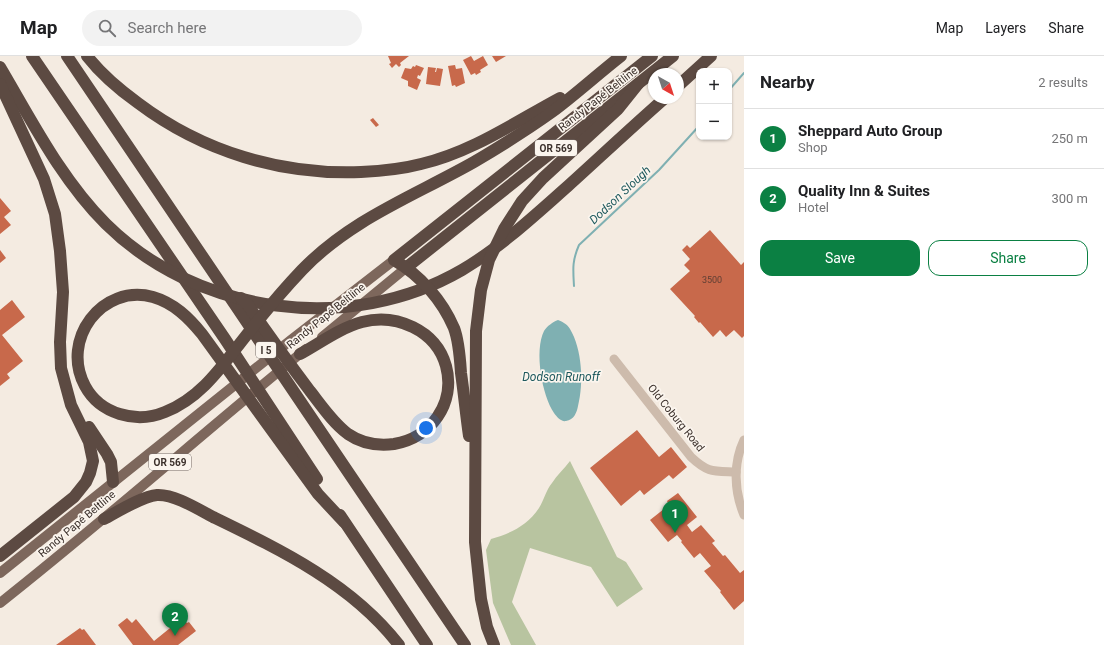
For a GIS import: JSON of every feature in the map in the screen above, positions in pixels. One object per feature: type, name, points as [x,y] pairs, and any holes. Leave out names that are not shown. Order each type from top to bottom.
[{"type":"highway","name":"I 5","points":[[32,56],[225,339],[344,522],[428,645]]},
{"type":"highway","name":"I 5","points":[[67,56],[466,645]]},
{"type":"highway","points":[[87,56],[128,96],[157,117],[196,139],[242,157],[275,165],[327,172],[391,170],[422,164],[465,149],[502,132],[586,84]]},
{"type":"highway","points":[[344,522],[318,494],[197,329],[176,308],[161,300],[149,296],[131,295],[112,301],[96,312],[85,326],[80,339],[78,366],[84,384],[92,397],[99,404],[122,415],[143,418],[164,413],[177,407],[195,395],[215,375],[269,308],[302,270],[340,236],[380,211],[472,163],[503,144],[550,113],[621,56]]},
{"type":"highway","name":"Randy Papé Beltline","points":[[394,260],[652,56]]},
{"type":"highway","name":"Randy Papé Beltline","points":[[407,267],[673,56]]},
{"type":"highway","points":[[684,81],[711,56]]},
{"type":"highway","points":[[0,67],[62,171],[83,199],[108,226],[138,251],[172,272],[209,289],[243,300],[282,307],[324,308],[363,305],[424,288],[449,277],[483,257],[522,227],[658,104]]},
{"type":"highway","points":[[0,84],[44,179],[55,214],[59,238],[62,284],[60,342],[61,368],[71,405],[89,442],[93,461],[86,482],[74,497],[0,556]]},
{"type":"highway","points":[[494,645],[487,628],[481,599],[475,542],[476,331],[481,290],[489,260],[504,229],[522,201],[543,178],[618,109],[638,84]]},
{"type":"highway","points":[[394,260],[407,267],[419,277],[433,294],[454,328],[459,352],[475,491]]},
{"type":"highway","points":[[216,276],[248,305],[321,406],[348,434],[370,444],[387,445],[399,443],[413,438],[432,425],[444,407],[448,389],[446,365],[436,346],[421,330],[399,321],[380,319],[361,322],[339,332],[300,354]]},
{"type":"highway","points":[[69,396],[107,454],[111,462],[113,482]]},
{"type":"highway","points":[[104,519],[146,498],[156,495],[182,502],[268,544],[314,570],[342,590],[372,615],[399,645]]},
{"type":"main road","name":"Randy Papé Beltline","points":[[0,573],[291,340],[394,260]]},
{"type":"main road","name":"Randy Papé Beltline","points":[[0,603],[104,519],[237,405],[407,267]]},
{"type":"street","name":"Old Coburg Road","points":[[614,358],[691,457],[710,471],[736,472]]},
{"type":"street","points":[[744,440],[738,457],[736,472],[740,502],[744,515]]},
{"type":"green space","points":[[570,461],[617,557],[626,562],[643,589],[617,607],[591,567],[530,548],[512,602],[536,645],[511,645],[493,603],[486,550],[491,539],[518,528],[529,520],[541,505],[556,477]]},
{"type":"water","name":"Dodson Runoff","points":[[558,320],[568,326],[574,337],[581,366],[581,387],[578,408],[573,417],[566,421],[562,421],[558,418],[550,405],[543,384],[540,361],[541,340],[544,331],[550,324]]},
{"type":"building","points":[[388,56],[409,56],[400,63],[401,65],[399,67],[396,64],[392,68],[389,64],[391,63]]},
{"type":"building","points":[[471,56],[474,61],[483,56],[488,65],[480,70],[481,72],[476,75],[475,73],[471,75],[463,60]]},
{"type":"building","points":[[492,56],[506,56],[496,62]]},
{"type":"building","points":[[416,65],[424,68],[420,76],[418,75],[417,78],[421,80],[417,90],[408,86],[408,81],[401,78],[405,68],[411,69]]},
{"type":"building","points":[[455,65],[456,69],[462,68],[465,83],[456,87],[455,85],[452,86],[448,66]]},
{"type":"building","points":[[428,67],[436,68],[435,72],[437,68],[443,69],[440,86],[426,84]]},
{"type":"building","points":[[373,118],[379,125],[376,127],[370,120]]},
{"type":"building","points":[[0,198],[11,211],[4,217],[11,225],[0,234]]},
{"type":"building","points":[[710,230],[741,265],[744,262],[744,336],[742,338],[734,330],[726,337],[720,330],[713,337],[670,289],[690,271],[684,265],[690,259],[682,250],[687,245],[690,248]]},
{"type":"building","points":[[0,250],[6,258],[0,263]]},
{"type":"building","points":[[12,300],[25,317],[2,335],[23,361],[7,374],[10,378],[0,386],[0,310]]},
{"type":"building","points":[[637,430],[659,457],[671,447],[687,467],[673,479],[669,475],[644,495],[640,490],[621,506],[590,468]]},
{"type":"building","points":[[678,493],[697,517],[687,525],[692,532],[701,525],[715,541],[712,543],[723,556],[725,555],[740,573],[744,570],[744,601],[734,610],[720,592],[721,591],[704,571],[711,566],[700,553],[694,558],[677,535],[668,542],[650,520],[669,505],[667,501]]},
{"type":"building","points":[[127,618],[132,623],[136,619],[154,641],[180,620],[183,624],[189,622],[196,631],[178,645],[133,645],[118,625]]},
{"type":"building","points":[[80,628],[82,630],[84,629],[96,645],[56,645]]},
{"type":"waterway","name":"Dodson Slough","points":[[732,87],[744,73]]},
{"type":"waterway","name":"Dodson Slough","points":[[574,286],[573,275],[575,256],[579,245],[659,170],[696,129]]},
{"type":"place","name":"Sheppard Auto Group","points":[[675,533]]},
{"type":"place","name":"Quality Inn & Suites","points":[[175,636]]}]
